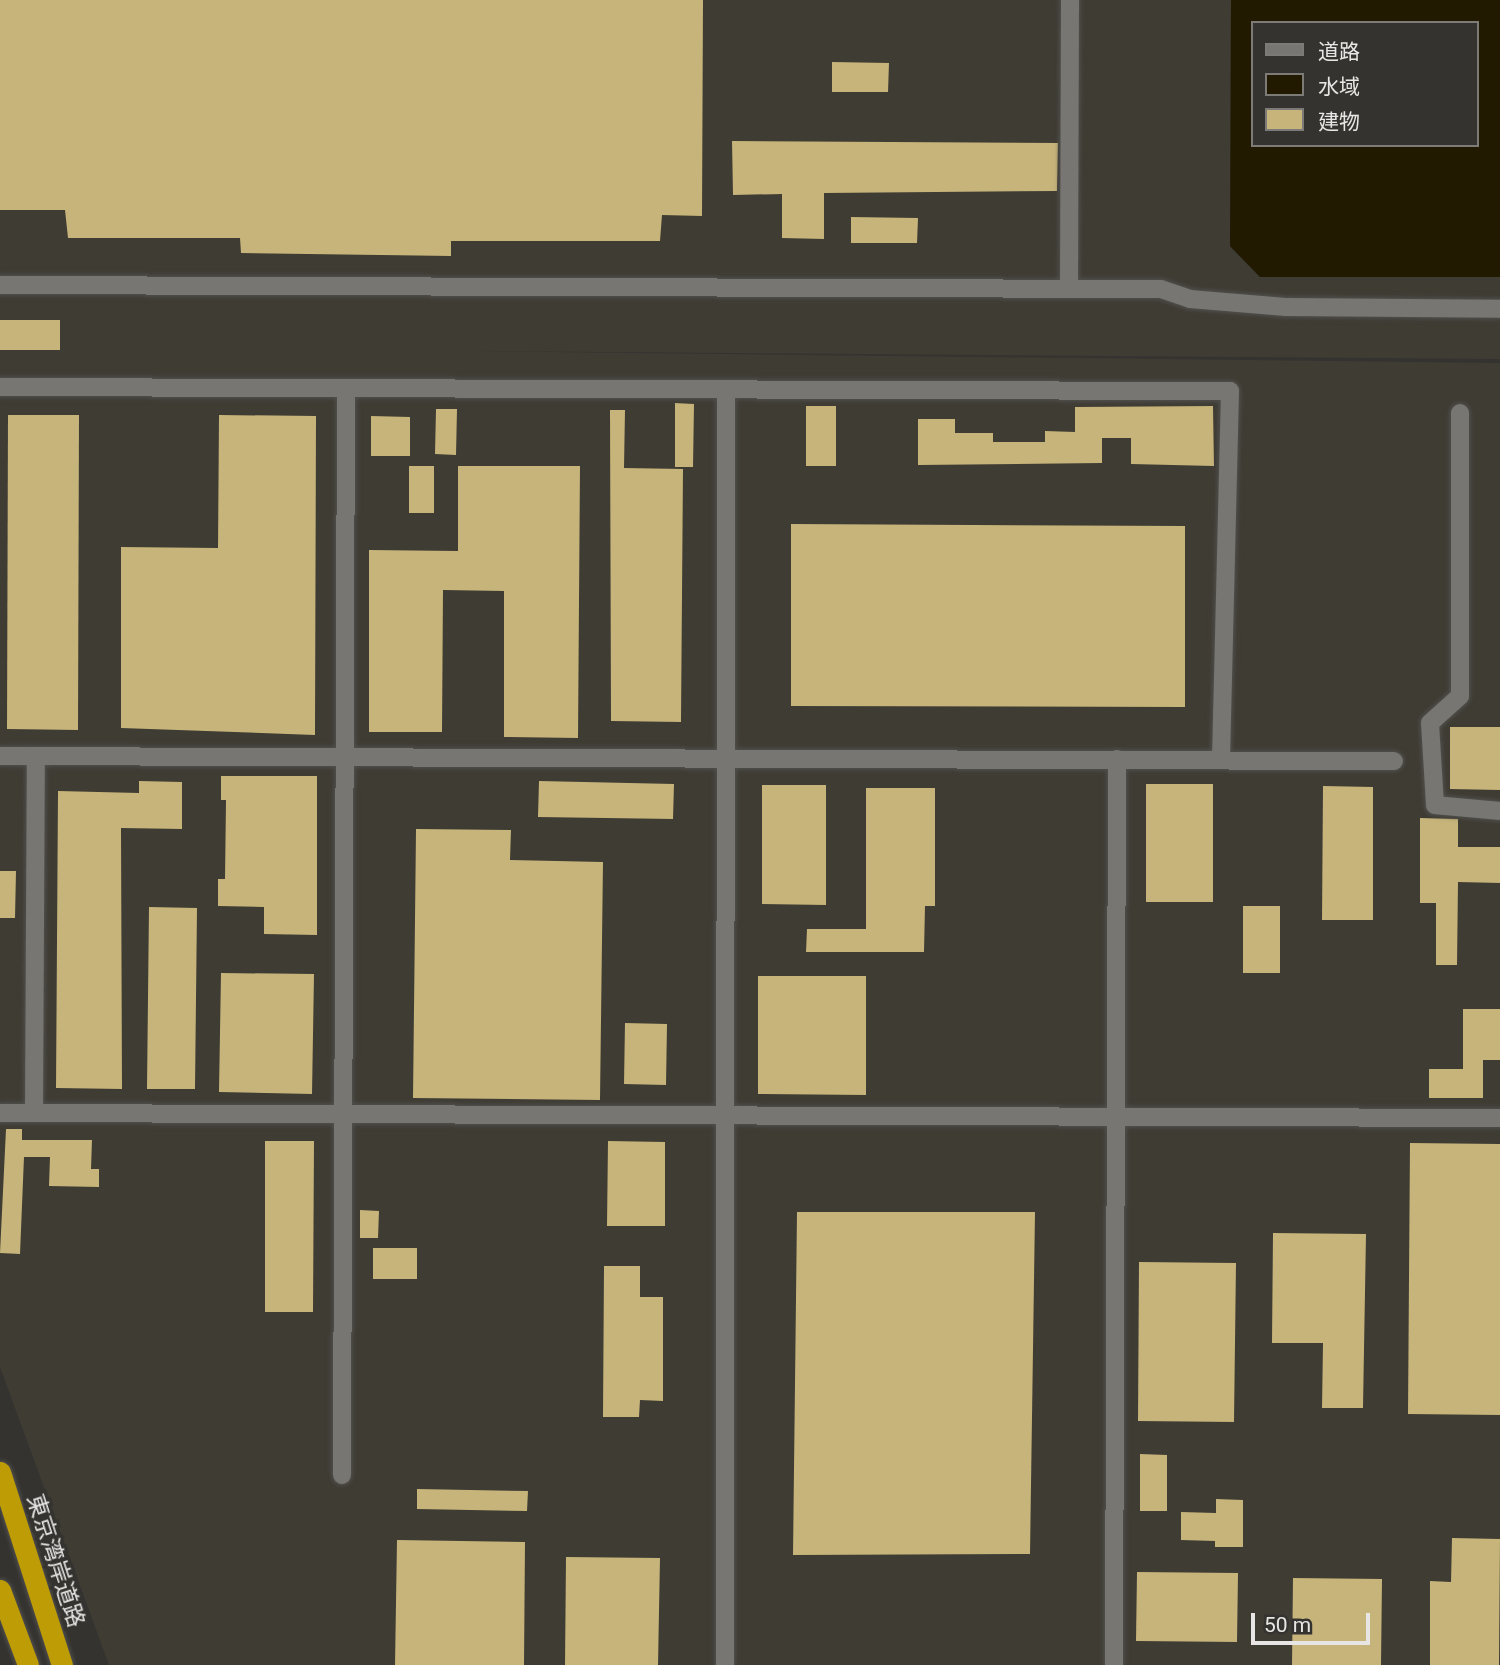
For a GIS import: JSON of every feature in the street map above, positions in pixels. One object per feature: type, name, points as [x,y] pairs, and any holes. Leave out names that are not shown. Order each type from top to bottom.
[{"type":"highway","name":"東京湾岸道路","points":[[0,1472],[62,1665]]},
{"type":"highway","points":[[0,1492],[30,1572]]},
{"type":"highway","points":[[0,1590],[28,1665]]},
{"type":"lane","points":[[1069,289],[1070,0]]},
{"type":"lane","points":[[0,285],[1161,289],[1190,299],[1286,307],[1500,309]]},
{"type":"lane","points":[[0,387],[1230,391],[1221,760]]},
{"type":"lane","points":[[342,1475],[345,388]]},
{"type":"lane","points":[[725,1665],[726,389]]},
{"type":"lane","points":[[1460,413],[1460,696],[1430,723],[1434,805],[1500,811]]},
{"type":"lane","points":[[0,756],[1394,761]]},
{"type":"lane","points":[[34,1113],[36,756]]},
{"type":"lane","points":[[1114,1665],[1117,759]]},
{"type":"lane","points":[[0,1113],[725,1112],[1500,1118]]},
{"type":"shaded area","points":[[0,0],[1231,0],[1230,247],[1260,277],[1500,277],[1500,359],[468,351],[1500,363],[1500,1665],[109,1665],[0,1367]]},
{"type":"water","points":[[1231,0],[1500,0],[1500,277],[1260,277],[1230,246]]},
{"type":"building","points":[[0,0],[703,0],[702,216],[662,215],[660,241],[451,241],[451,256],[241,253],[240,238],[68,238],[65,210],[0,210]]},
{"type":"building","points":[[832,62],[889,63],[888,92],[832,92]]},
{"type":"building","points":[[732,141],[1058,143],[1057,191],[824,193],[824,239],[782,238],[782,194],[733,195]]},
{"type":"building","points":[[851,217],[918,218],[917,243],[851,243]]},
{"type":"building","points":[[0,320],[60,320],[60,350],[0,350]]},
{"type":"building","points":[[675,403],[694,404],[693,467],[675,467]]},
{"type":"building","points":[[806,406],[836,406],[836,466],[806,466]]},
{"type":"building","points":[[1213,406],[1214,466],[1131,464],[1131,438],[1102,438],[1102,463],[918,465],[918,419],[955,419],[955,433],[993,433],[993,442],[1045,442],[1045,431],[1075,432],[1075,407]]},
{"type":"building","points":[[436,409],[457,409],[456,455],[435,454]]},
{"type":"building","points":[[610,410],[625,410],[624,468],[683,469],[681,722],[611,721]]},
{"type":"building","points":[[8,415],[79,415],[78,730],[7,729]]},
{"type":"building","points":[[219,415],[316,416],[315,735],[121,728],[121,547],[218,548]]},
{"type":"building","points":[[371,416],[410,417],[410,456],[371,456]]},
{"type":"building","points":[[409,466],[434,466],[434,513],[409,513]]},
{"type":"building","points":[[458,466],[580,466],[578,738],[504,737],[504,591],[443,590],[442,732],[369,732],[369,550],[458,551]]},
{"type":"building","points":[[791,524],[1185,526],[1185,707],[791,706]]},
{"type":"building","points":[[1450,727],[1500,727],[1500,790],[1450,789]]},
{"type":"building","points":[[221,776],[317,776],[317,935],[264,934],[264,907],[218,906],[218,879],[225,879],[226,800],[221,800]]},
{"type":"building","points":[[139,781],[182,782],[182,829],[121,828],[122,1089],[56,1088],[58,791],[139,793]]},
{"type":"building","points":[[539,781],[674,784],[673,819],[538,817]]},
{"type":"building","points":[[1146,784],[1213,784],[1213,902],[1146,902]]},
{"type":"building","points":[[762,785],[826,785],[826,905],[762,904]]},
{"type":"building","points":[[1323,786],[1373,787],[1373,920],[1322,920]]},
{"type":"building","points":[[866,788],[935,788],[935,906],[925,906],[924,952],[806,952],[807,929],[866,929]]},
{"type":"building","points":[[1420,818],[1458,819],[1458,847],[1500,847],[1500,883],[1458,882],[1457,965],[1436,965],[1436,903],[1420,903]]},
{"type":"building","points":[[416,829],[511,830],[510,860],[603,862],[600,1100],[413,1098]]},
{"type":"building","points":[[0,871],[16,871],[15,918],[0,918]]},
{"type":"building","points":[[1243,906],[1280,906],[1280,973],[1243,973]]},
{"type":"building","points":[[149,907],[197,908],[195,1089],[147,1089]]},
{"type":"building","points":[[221,973],[314,974],[312,1094],[219,1092]]},
{"type":"building","points":[[758,976],[866,976],[866,1095],[758,1094]]},
{"type":"building","points":[[1463,1009],[1500,1009],[1500,1060],[1483,1060],[1483,1098],[1429,1098],[1429,1069],[1463,1069]]},
{"type":"building","points":[[625,1023],[667,1024],[666,1085],[624,1084]]},
{"type":"building","points":[[6,1129],[22,1129],[22,1140],[92,1140],[91,1169],[99,1169],[99,1187],[49,1186],[50,1157],[24,1157],[20,1254],[0,1253]]},
{"type":"building","points":[[265,1141],[314,1141],[313,1312],[265,1312]]},
{"type":"building","points":[[608,1141],[665,1142],[665,1226],[607,1226]]},
{"type":"building","points":[[1410,1143],[1500,1144],[1500,1415],[1408,1414]]},
{"type":"building","points":[[360,1210],[379,1211],[378,1238],[360,1238]]},
{"type":"building","points":[[797,1212],[1035,1212],[1030,1554],[793,1555]]},
{"type":"building","points":[[1273,1233],[1366,1234],[1363,1408],[1322,1408],[1323,1343],[1272,1343]]},
{"type":"building","points":[[373,1248],[417,1248],[417,1279],[373,1279]]},
{"type":"building","points":[[1139,1262],[1236,1263],[1234,1422],[1138,1421]]},
{"type":"building","points":[[604,1266],[640,1266],[640,1297],[663,1297],[663,1401],[640,1400],[639,1417],[603,1417]]},
{"type":"building","points":[[1140,1454],[1167,1455],[1167,1511],[1140,1511]]},
{"type":"building","points":[[417,1489],[528,1491],[527,1511],[417,1509]]},
{"type":"building","points":[[1216,1499],[1243,1500],[1243,1547],[1215,1547],[1215,1541],[1181,1540],[1181,1512],[1216,1513]]},
{"type":"building","points":[[1452,1538],[1500,1539],[1499,1665],[1430,1665],[1430,1581],[1451,1582]]},
{"type":"building","points":[[397,1540],[525,1542],[524,1665],[395,1665]]},
{"type":"building","points":[[566,1557],[660,1558],[658,1665],[565,1665]]},
{"type":"building","points":[[1137,1572],[1238,1573],[1237,1642],[1136,1641]]},
{"type":"building","points":[[1293,1578],[1382,1579],[1381,1665],[1292,1665]]}]
